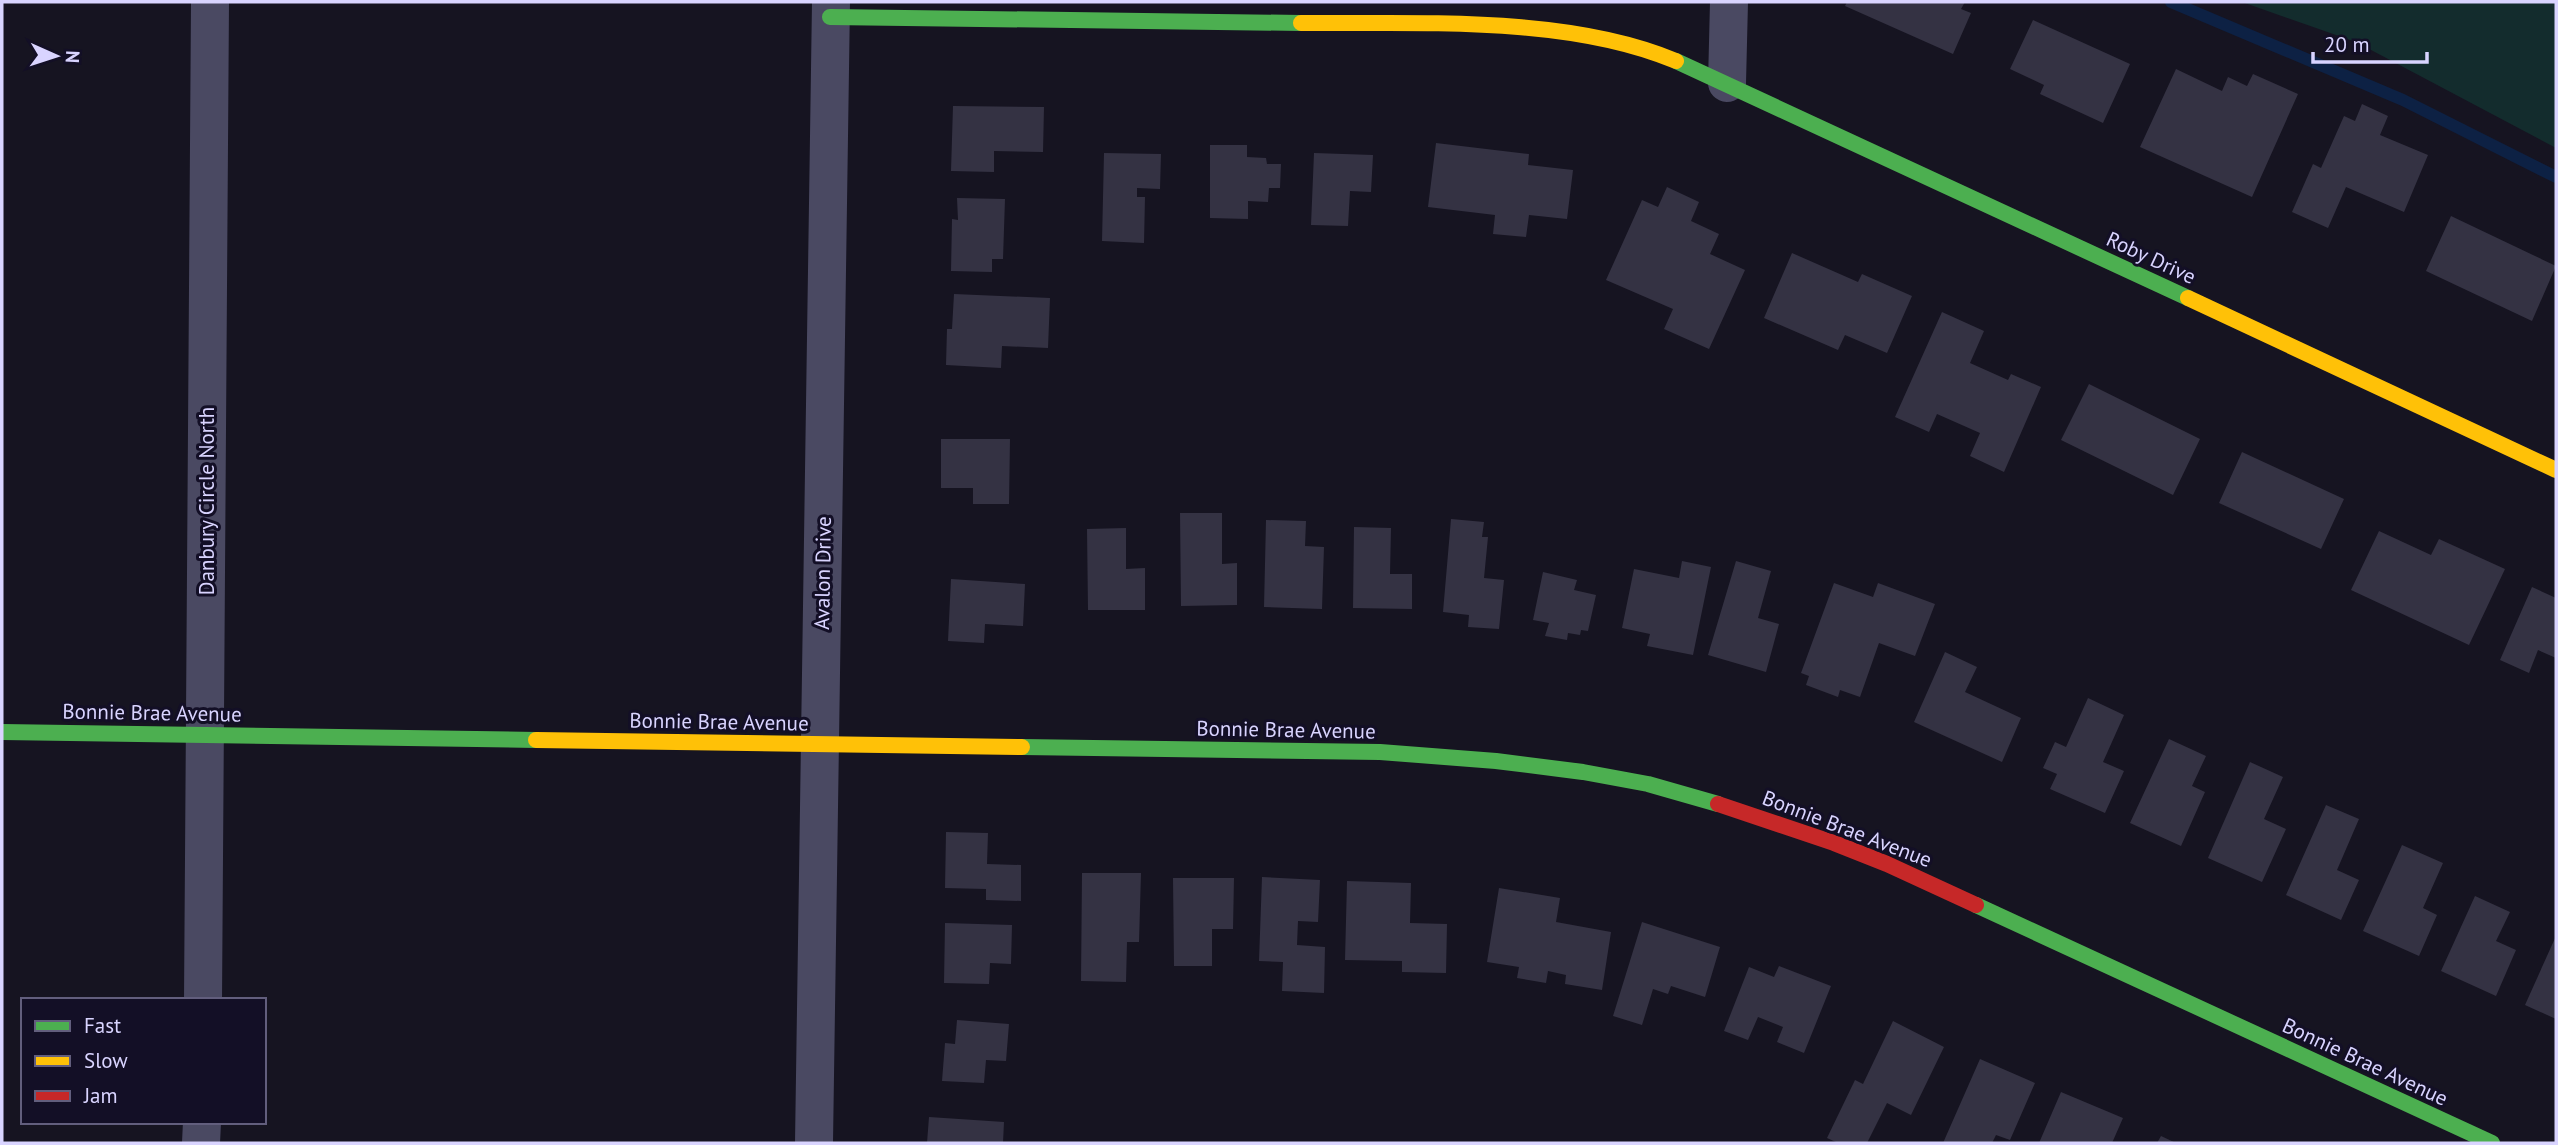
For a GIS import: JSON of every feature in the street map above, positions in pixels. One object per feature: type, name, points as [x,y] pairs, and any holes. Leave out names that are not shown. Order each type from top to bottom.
[{"type":"street","name":"Danbury Circle North","points":[[203,998],[211,2]]},
{"type":"street","points":[[1727,83],[1729,2]]},
{"type":"street","name":"Roby Drive","points":[[830,9],[1471,25],[1579,34],[1618,42],[1661,55],[1727,83],[2556,470]]},
{"type":"street","name":"Avalon Drive","points":[[814,1143],[830,9]]},
{"type":"street","name":"Bonnie Brae Avenue","points":[[2,732],[1380,752],[1496,761],[1583,772],[1648,784],[1718,804],[1886,864],[2492,1143]]},
{"type":"street","points":[[201,1143],[202,1124]]},
{"type":"green space","points":[[2242,2],[2556,2],[2556,148],[2356,42]]},
{"type":"building","points":[[1847,2],[1965,2],[1961,9],[1971,13],[1953,54],[1845,6]]},
{"type":"building","points":[[2033,20],[2130,64],[2103,123],[2040,94],[2044,85],[2010,69]]},
{"type":"building","points":[[2176,69],[2222,91],[2228,77],[2247,86],[2253,74],[2298,94],[2252,197],[2140,147]]},
{"type":"building","points":[[2362,104],[2388,116],[2380,135],[2428,155],[2404,212],[2346,187],[2328,228],[2292,212],[2313,164],[2321,168],[2344,116],[2355,121]]},
{"type":"building","points":[[953,106],[1044,107],[1043,152],[994,151],[994,172],[951,171]]},
{"type":"building","points":[[1436,143],[1529,154],[1528,165],[1573,170],[1567,219],[1529,215],[1526,237],[1493,234],[1495,215],[1428,207]]},
{"type":"building","points":[[1210,145],[1247,145],[1247,157],[1266,158],[1267,164],[1281,164],[1280,188],[1269,188],[1268,202],[1248,201],[1248,219],[1210,218]]},
{"type":"building","points":[[1104,153],[1161,154],[1160,189],[1137,188],[1137,197],[1145,197],[1144,243],[1102,241]]},
{"type":"building","points":[[1314,153],[1373,155],[1371,192],[1350,191],[1348,226],[1311,225]]},
{"type":"building","points":[[1667,187],[1699,202],[1691,221],[1719,234],[1710,254],[1745,270],[1709,349],[1664,329],[1673,309],[1606,280],[1642,200],[1658,207]]},
{"type":"building","points":[[957,198],[1005,199],[1003,259],[992,259],[992,272],[951,271],[952,219],[958,220]]},
{"type":"building","points":[[2451,216],[2556,266],[2532,321],[2426,271]]},
{"type":"building","points":[[1792,253],[1858,282],[1862,274],[1912,296],[1887,353],[1845,335],[1838,350],[1764,318]]},
{"type":"building","points":[[954,294],[1050,298],[1048,348],[1002,346],[1001,368],[946,365],[947,329],[952,329]]},
{"type":"building","points":[[1942,312],[1984,331],[1970,363],[2008,380],[2011,374],[2041,387],[2004,472],[1970,456],[1980,433],[1937,414],[1929,432],[1895,417]]},
{"type":"building","points":[[2089,384],[2200,439],[2173,495],[2061,440]]},
{"type":"building","points":[[941,439],[1010,439],[1009,504],[973,504],[973,488],[941,488]]},
{"type":"building","points":[[2242,452],[2344,499],[2321,549],[2219,503]]},
{"type":"building","points":[[1180,513],[1222,513],[1222,564],[1237,563],[1237,605],[1181,606]]},
{"type":"building","points":[[1451,519],[1484,522],[1482,537],[1488,537],[1484,578],[1504,580],[1499,629],[1468,627],[1469,615],[1443,612]]},
{"type":"building","points":[[1266,520],[1306,521],[1305,546],[1324,547],[1322,609],[1264,607]]},
{"type":"building","points":[[1354,527],[1391,528],[1390,574],[1412,574],[1412,609],[1353,608]]},
{"type":"building","points":[[1126,528],[1126,569],[1145,568],[1145,610],[1088,610],[1087,529]]},
{"type":"building","points":[[2379,531],[2431,555],[2439,539],[2505,569],[2469,645],[2351,590]]},
{"type":"building","points":[[1682,561],[1711,567],[1693,655],[1647,646],[1650,634],[1622,628],[1634,569],[1679,578]]},
{"type":"building","points":[[1736,561],[1771,571],[1758,618],[1779,624],[1766,672],[1708,655]]},
{"type":"building","points":[[1543,572],[1577,580],[1574,590],[1596,595],[1588,631],[1581,630],[1580,635],[1568,633],[1567,640],[1545,636],[1549,623],[1533,620]]},
{"type":"building","points":[[951,579],[1025,584],[1023,626],[985,624],[984,643],[948,641]]},
{"type":"building","points":[[1834,583],[1873,597],[1878,583],[1935,604],[1915,656],[1879,643],[1860,697],[1840,690],[1838,697],[1806,685],[1809,676],[1801,673]]},
{"type":"building","points":[[2532,587],[2556,598],[2556,658],[2538,650],[2529,673],[2500,660]]},
{"type":"building","points":[[1945,652],[1977,667],[1965,692],[2021,718],[2002,762],[1914,722]]},
{"type":"building","points":[[2088,698],[2124,715],[2103,762],[2124,771],[2105,813],[2050,789],[2057,774],[2043,768],[2055,742],[2066,747]]},
{"type":"building","points":[[2169,739],[2206,756],[2192,786],[2205,792],[2181,846],[2130,823]]},
{"type":"building","points":[[2250,762],[2283,777],[2264,819],[2286,829],[2262,882],[2208,858]]},
{"type":"building","points":[[2326,805],[2359,819],[2337,870],[2359,880],[2341,920],[2286,895]]},
{"type":"building","points":[[946,832],[988,833],[987,864],[1021,865],[1021,901],[986,900],[986,889],[945,888]]},
{"type":"building","points":[[2402,845],[2443,863],[2423,908],[2437,915],[2419,956],[2363,931]]},
{"type":"building","points":[[1082,873],[1141,873],[1139,942],[1127,942],[1126,982],[1081,981]]},
{"type":"building","points":[[1262,877],[1320,880],[1318,922],[1298,921],[1297,945],[1325,947],[1324,993],[1282,991],[1283,962],[1259,961]]},
{"type":"building","points":[[1173,878],[1234,878],[1233,929],[1212,929],[1212,966],[1174,966]]},
{"type":"building","points":[[1347,881],[1411,883],[1410,923],[1447,924],[1446,973],[1402,972],[1402,961],[1345,960]]},
{"type":"building","points":[[1499,888],[1560,898],[1556,922],[1611,932],[1602,990],[1565,984],[1566,975],[1548,971],[1546,983],[1517,978],[1519,967],[1487,962]]},
{"type":"building","points":[[2475,896],[2510,912],[2496,941],[2516,950],[2496,996],[2441,971]]},
{"type":"building","points":[[1642,922],[1720,947],[1705,997],[1671,986],[1668,994],[1653,989],[1642,1025],[1613,1016]]},
{"type":"building","points":[[945,923],[1012,925],[1011,964],[990,963],[989,984],[944,983]]},
{"type":"building","points":[[2556,936],[2556,1019],[2525,1005]]},
{"type":"building","points":[[1779,966],[1831,986],[1804,1053],[1777,1042],[1783,1027],[1758,1017],[1748,1040],[1724,1031],[1749,967],[1774,977]]},
{"type":"building","points":[[957,1020],[1009,1024],[1006,1061],[986,1060],[984,1083],[942,1081],[945,1043],[955,1044]]},
{"type":"building","points":[[1893,1021],[1944,1047],[1911,1115],[1887,1103],[1867,1143],[1838,1143],[1827,1138],[1855,1080],[1863,1084]]},
{"type":"building","points":[[1980,1059],[2035,1083],[2010,1140],[1996,1135],[1992,1143],[1943,1143]]},
{"type":"building","points":[[2061,1092],[2123,1118],[2112,1143],[2039,1143]]},
{"type":"building","points":[[929,1117],[1004,1122],[1003,1143],[927,1143]]},
{"type":"building","points":[[2161,1136],[2176,1143],[2157,1143]]},
{"type":"waterway","points":[[2171,2],[2403,100],[2556,177]]},
{"type":"traffic: fast","points":[[830,17],[1301,23]]},
{"type":"traffic: fast","points":[[1676,61],[2188,298]]},
{"type":"traffic: fast","points":[[2,732],[536,740]]},
{"type":"traffic: fast","points":[[1022,747],[1380,752],[1496,761],[1583,772],[1648,784],[1718,804]]},
{"type":"traffic: fast","points":[[1976,905],[2492,1143]]},
{"type":"traffic: slow","points":[[1301,23],[1442,23],[1540,29],[1633,46],[1676,61]]},
{"type":"traffic: slow","points":[[2188,298],[2556,470]]},
{"type":"traffic: slow","points":[[536,740],[1022,747]]},
{"type":"traffic: jam","points":[[1718,804],[1834,843],[1976,905]]}]
